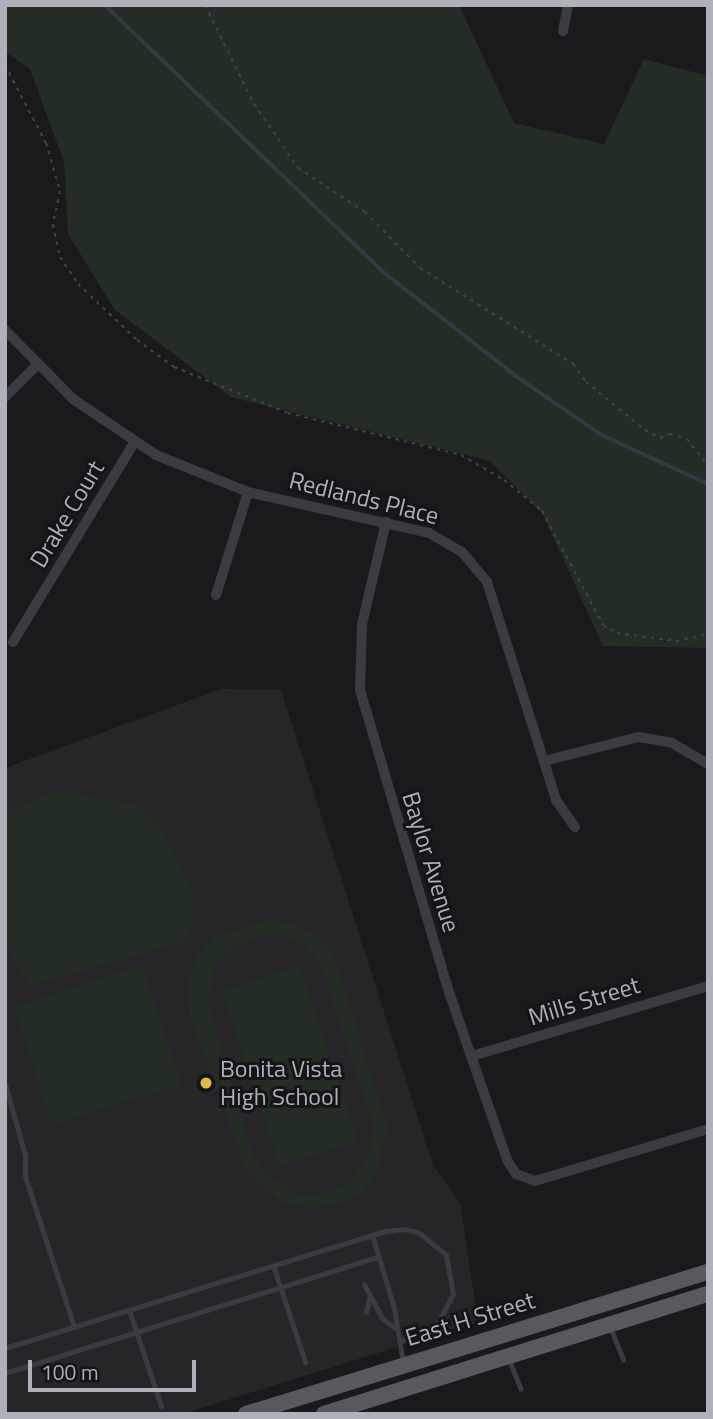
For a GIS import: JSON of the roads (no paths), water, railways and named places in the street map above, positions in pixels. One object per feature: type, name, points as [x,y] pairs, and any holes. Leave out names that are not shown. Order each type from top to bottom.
[{"type":"main road","name":"East H Street","points":[[246,1414],[403,1363],[708,1272]]},
{"type":"main road","name":"East H Street","points":[[324,1414],[708,1294]]},
{"type":"main road","points":[[403,1363],[409,1387]]},
{"type":"street","points":[[563,31],[568,5]]},
{"type":"street","name":"Redlands Place","points":[[5,330],[92,415],[134,443],[179,466],[248,492],[386,522],[440,538],[480,571],[556,800],[575,827]]},
{"type":"street","points":[[5,397],[38,364]]},
{"type":"street","name":"Drake Court","points":[[13,642],[134,443]]},
{"type":"street","points":[[216,595],[248,492]]},
{"type":"street","name":"Baylor Avenue","points":[[386,522],[362,624],[360,690],[472,1056],[516,1174],[535,1181],[708,1129]]},
{"type":"street","points":[[544,761],[639,737],[672,743],[708,764]]},
{"type":"street","name":"Mills Street","points":[[472,1056],[708,986]]},
{"type":"lane","points":[[5,1084],[25,1155],[25,1176],[74,1327]]},
{"type":"lane","points":[[5,1349],[372,1236],[403,1230],[418,1232],[446,1255],[452,1272],[453,1294],[436,1326],[400,1341]]},
{"type":"lane","points":[[372,1236],[394,1308],[395,1328],[403,1363]]},
{"type":"lane","points":[[5,1373],[378,1257]]},
{"type":"lane","points":[[274,1268],[305,1362]]},
{"type":"lane","points":[[365,1284],[382,1318],[395,1328]]},
{"type":"lane","points":[[366,1311],[370,1294]]},
{"type":"lane","points":[[129,1310],[161,1406]]},
{"type":"lane","points":[[609,1324],[623,1360]]},
{"type":"lane","points":[[508,1355],[521,1389]]},
{"type":"waterway","points":[[105,5],[381,270],[516,376],[602,435],[708,484]]},
{"type":"place","name":"Bonita Vista High School","points":[[206,1083]]}]
